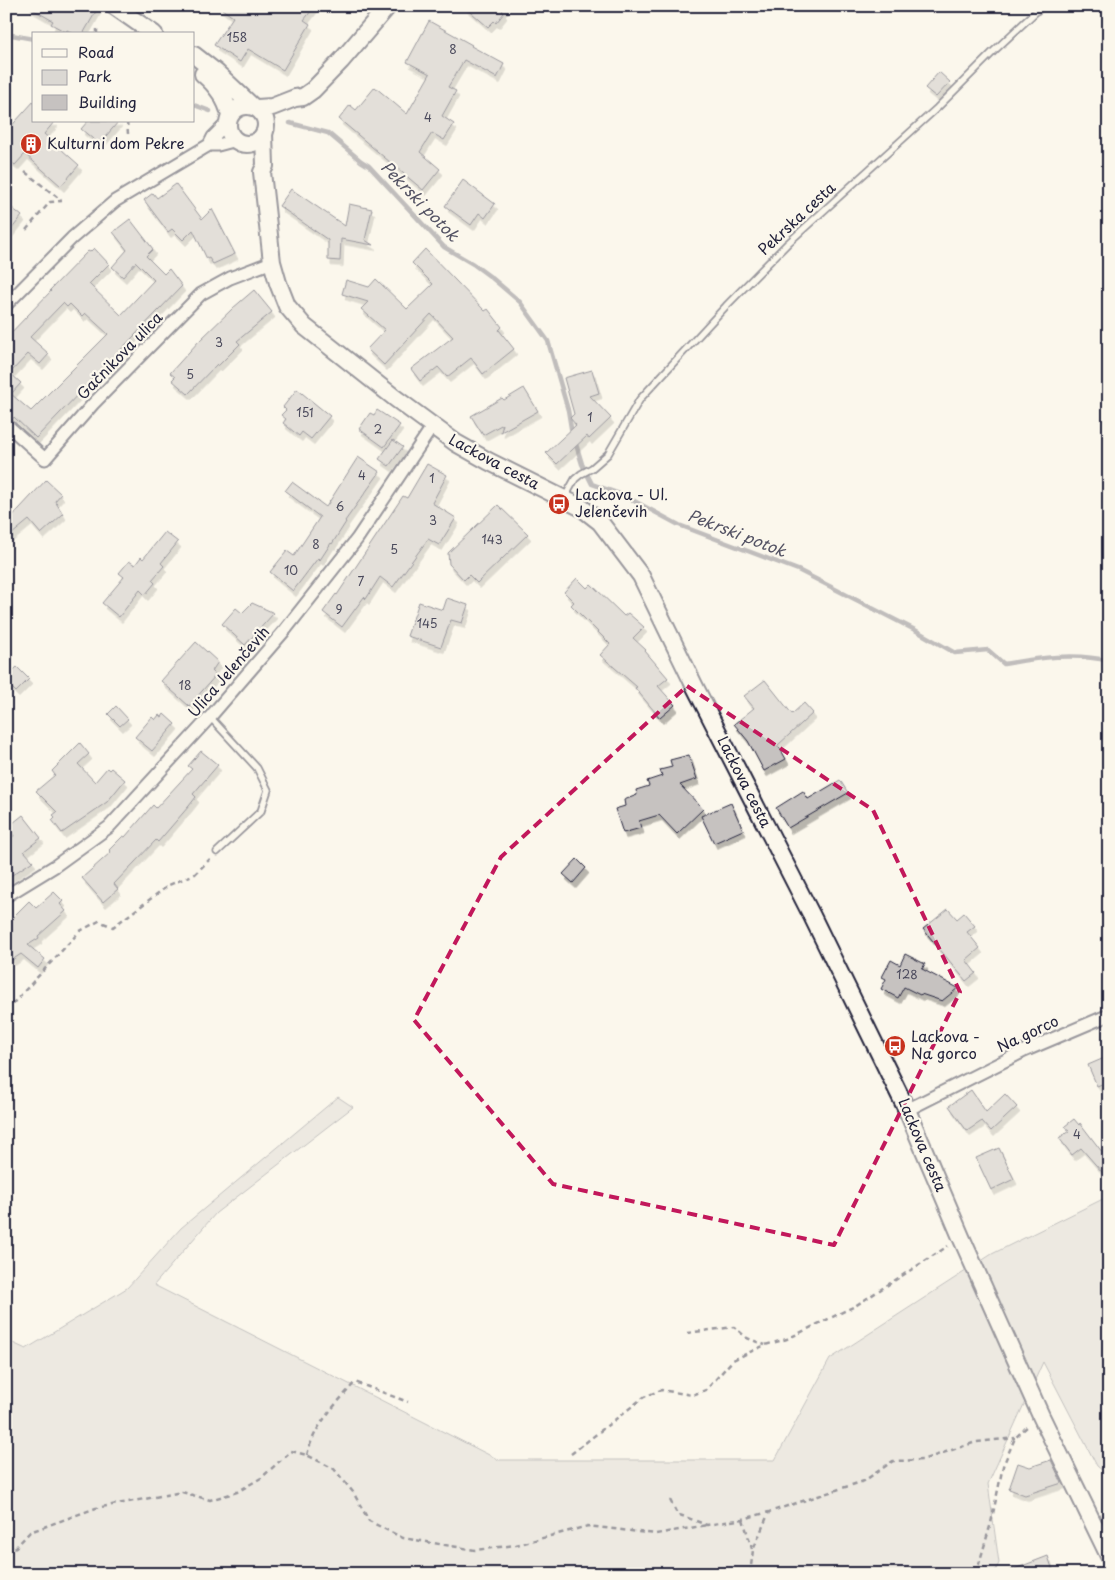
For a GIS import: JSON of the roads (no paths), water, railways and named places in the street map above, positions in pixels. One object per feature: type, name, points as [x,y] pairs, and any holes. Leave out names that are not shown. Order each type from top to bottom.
[{"type":"street","points":[[114,6],[151,32]]},
{"type":"street","points":[[6,304],[72,238],[115,201],[209,145],[258,140],[264,130],[283,113],[298,104],[303,97],[322,81],[388,6]]},
{"type":"street","points":[[195,56],[217,72],[263,114],[264,130]]},
{"type":"street","points":[[195,67],[217,86],[227,104],[231,135],[241,142],[262,172]]},
{"type":"street","points":[[209,145],[212,137],[237,109],[245,106],[272,107],[295,98],[303,97]]},
{"type":"street","name":"Lackova cesta","points":[[264,130],[265,166],[262,172],[272,262],[287,306],[304,326],[456,443],[582,508],[600,522],[641,576],[907,1110],[1041,1416],[1109,1556]]},
{"type":"street","name":"Gačnikova ulica","points":[[6,424],[45,459],[93,404],[201,294],[230,278],[272,262]]},
{"type":"street","name":"Ulica Jelenčevih","points":[[6,896],[55,866],[109,827],[210,717],[285,630],[357,539],[432,426]]},
{"type":"street","name":"Na gorco","points":[[907,1110],[1024,1051],[1109,1014]]},
{"type":"lane","name":"Pekrska cesta","points":[[564,498],[575,479],[608,454],[640,399],[726,306],[788,243],[937,108],[1042,6]]},
{"type":"lane","points":[[210,717],[257,768],[268,790],[262,811],[216,852]]},
{"type":"waterway","points":[[6,34],[32,39]]},
{"type":"waterway","points":[[195,105],[210,111]]},
{"type":"waterway","name":"Pekrski potok","points":[[290,123],[328,133],[369,166],[444,247],[473,264],[520,302],[548,341],[568,410],[572,434]]},
{"type":"waterway","name":"Pekrski potok","points":[[575,441],[582,464],[592,484],[623,495],[679,525],[798,570],[915,630],[955,653],[988,650],[1004,664],[1070,656],[1109,661]]},
{"type":"place","name":"Kulturni dom Pekre","points":[[31,144]]},
{"type":"place","name":"Lackova - Ul. Jelenčevih","points":[[559,504]]},
{"type":"place","name":"Lackova - Na gorco","points":[[895,1046]]}]
